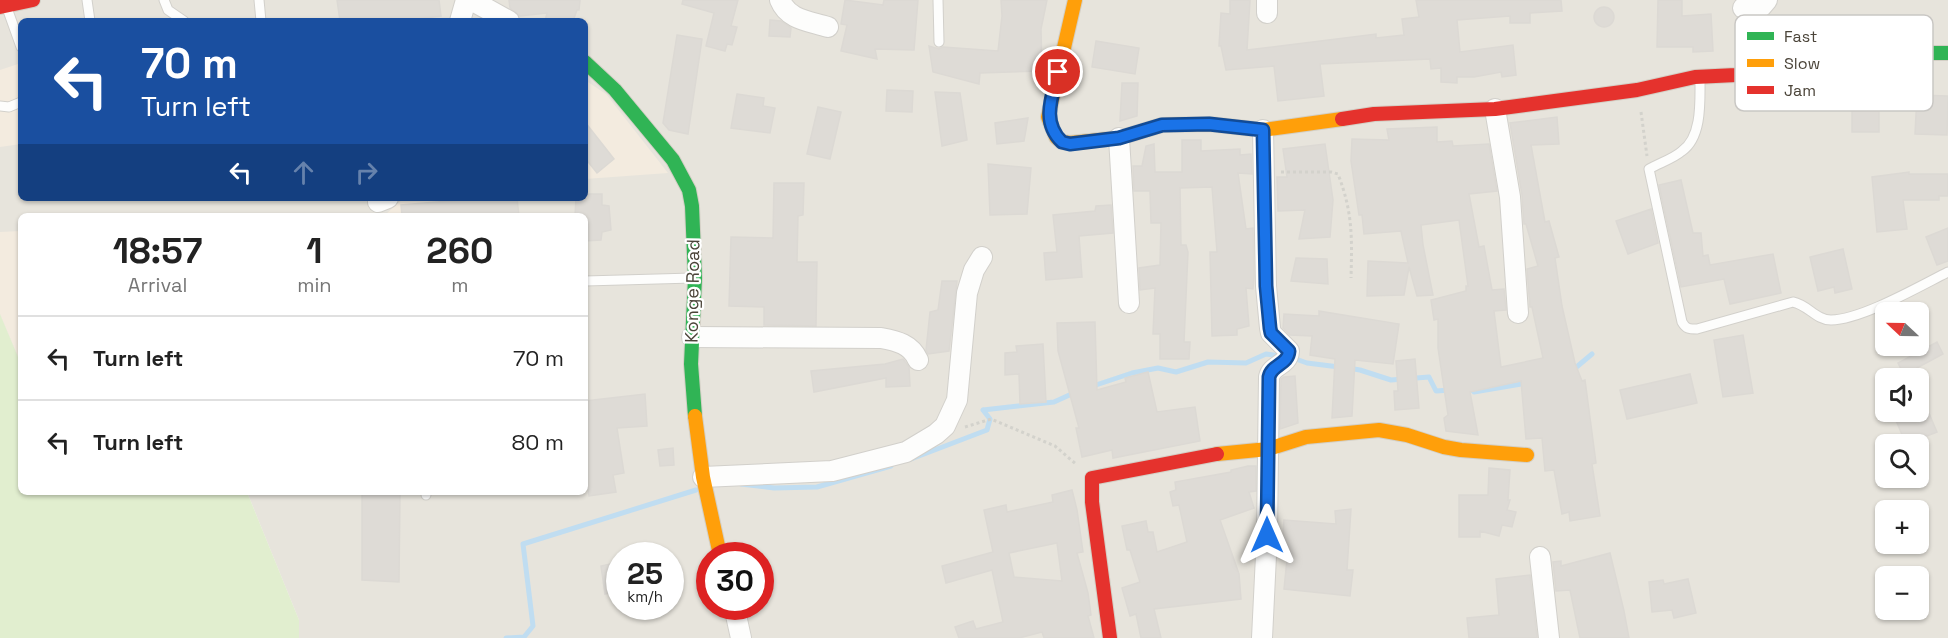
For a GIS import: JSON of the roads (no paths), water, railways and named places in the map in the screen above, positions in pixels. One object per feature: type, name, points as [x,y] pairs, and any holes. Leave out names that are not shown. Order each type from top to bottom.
[{"type":"street","points":[[3,7],[33,0]]},
{"type":"street","points":[[461,18],[466,0]]},
{"type":"street","points":[[471,0],[504,18]]},
{"type":"street","points":[[780,0],[783,8],[792,16],[828,27]]},
{"type":"street","points":[[1075,0],[1050,107],[1050,125],[1062,142],[1070,144],[1119,138],[1162,125],[1209,124],[1263,130],[1374,114],[1495,109],[1637,90],[1701,77],[1735,75]]},
{"type":"street","points":[[1743,8],[1761,7],[1767,0]]},
{"type":"street","name":"Konge Road","points":[[588,65],[615,90],[673,160],[684,178],[692,206],[695,278],[692,338],[694,410],[704,477],[717,542]]},
{"type":"street","points":[[1495,109],[1510,196],[1518,313]]},
{"type":"street","points":[[1262,638],[1267,535],[1270,372],[1289,357],[1289,351],[1271,333],[1270,328],[1266,286],[1263,130]]},
{"type":"street","points":[[1119,138],[1129,303]]},
{"type":"street","points":[[704,477],[832,471],[906,452],[936,434],[945,426],[957,400],[967,293],[974,270],[982,257]]},
{"type":"street","points":[[692,338],[881,339],[906,345],[914,351],[918,360]]},
{"type":"street","points":[[1110,638],[1092,502],[1092,478],[1229,452],[1268,449],[1306,437],[1364,430],[1407,435],[1461,450],[1527,455]]},
{"type":"street","points":[[1540,556],[1549,638]]},
{"type":"street","points":[[737,620],[741,638]]},
{"type":"lane","points":[[87,0],[90,18]]},
{"type":"lane","points":[[164,0],[168,10],[180,18]]},
{"type":"lane","points":[[259,0],[261,18]]},
{"type":"lane","points":[[938,0],[939,42]]},
{"type":"lane","points":[[3,7],[18,40]]},
{"type":"lane","points":[[1701,77],[1699,112],[1693,140],[1684,151],[1649,169],[1682,322],[1689,329],[1720,324],[1793,302],[1803,304],[1820,317],[1830,320],[1849,318],[1948,272]]},
{"type":"lane","points":[[0,106],[18,103]]},
{"type":"lane","points":[[588,281],[695,278]]},
{"type":"waterway","points":[[1090,387],[1132,373],[1158,368],[1176,372],[1208,362],[1246,363],[1266,354],[1281,356]]},
{"type":"waterway","points":[[1573,370],[1592,354]]},
{"type":"waterway","points":[[1293,358],[1307,363],[1339,367]]},
{"type":"waterway","points":[[1348,368],[1391,380],[1429,377],[1436,391],[1451,390]]},
{"type":"waterway","points":[[1470,388],[1474,392],[1527,383]]},
{"type":"waterway","points":[[983,410],[1054,402],[1076,392]]},
{"type":"waterway","points":[[911,459],[987,430],[990,419],[983,410]]},
{"type":"waterway","points":[[741,484],[774,488],[817,487],[891,466]]},
{"type":"waterway","points":[[506,638],[524,637],[533,626],[523,544],[696,490]]}]
